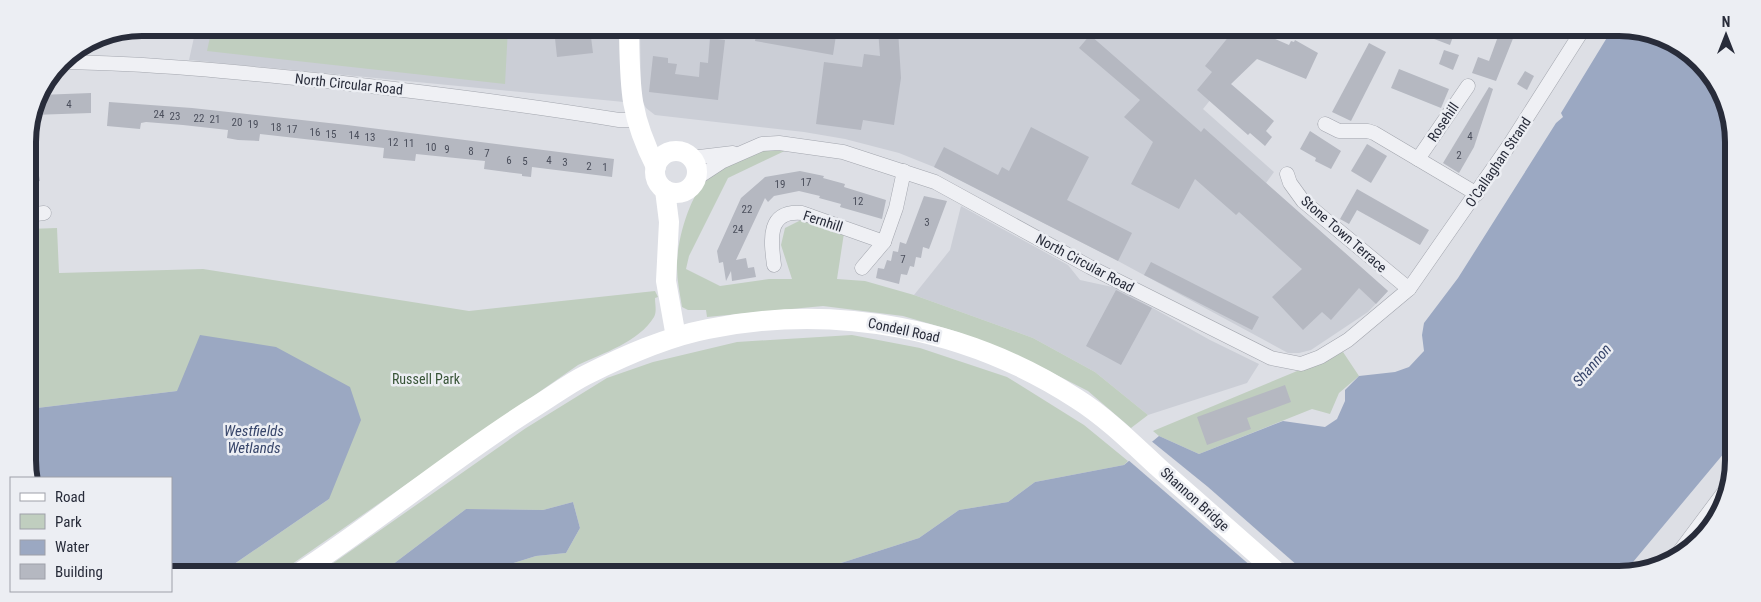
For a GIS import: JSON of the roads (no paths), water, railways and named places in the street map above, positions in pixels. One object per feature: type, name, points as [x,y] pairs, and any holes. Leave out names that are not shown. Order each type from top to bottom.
[{"type":"main road","points":[[629,36],[630,94],[636,122],[656,167],[657,180],[673,191],[691,187],[696,178],[695,164],[636,122]]},
{"type":"main road","points":[[656,167],[662,157],[682,155]]},
{"type":"main road","points":[[673,191],[669,222],[666,281],[676,337]]},
{"type":"main road","name":"Condell Road","points":[[309,566],[528,411],[585,376],[676,337],[709,328],[759,321],[817,318],[870,322],[916,330],[968,345],[1035,375],[1078,399],[1112,425]]},
{"type":"main road","name":"Shannon Bridge","points":[[1112,425],[1270,566]]},
{"type":"street","name":"O'Callaghan Strand","points":[[1409,290],[1477,194],[1579,36]]},
{"type":"street","name":"North Circular Road","points":[[73,62],[126,63],[228,71],[489,99],[636,122]]},
{"type":"street","name":"Rosehill","points":[[1418,159],[1468,86]]},
{"type":"street","points":[[1325,124],[1346,132],[1368,131],[1477,194]]},
{"type":"street","name":"North Circular Road","points":[[696,178],[741,152],[762,144],[779,143],[843,152],[935,182],[1090,267],[1271,358],[1301,364],[1320,357],[1348,340],[1409,290]]},
{"type":"street","name":"North Circular Road","points":[[682,155],[741,152]]},
{"type":"street","points":[[862,268],[884,242],[904,171]]},
{"type":"street","name":"Stone Town Terrace","points":[[1287,174],[1290,183],[1303,201],[1409,290]]},
{"type":"street","name":"Fernhill","points":[[774,265],[771,237],[773,229],[784,215],[792,212],[802,213],[884,242]]},
{"type":"street","points":[[36,214],[44,213]]},
{"type":"street","points":[[1687,541],[1716,503]]},
{"type":"water","name":"Shannon","points":[[1608,36],[1619,36],[1633,37],[1659,44],[1683,58],[1707,83],[1714,95],[1723,121],[1725,142],[1725,452],[1630,565],[832,566],[919,538],[959,510],[1008,502],[1035,482],[1124,465],[1159,436],[1199,454],[1283,421],[1325,427],[1337,419],[1345,401],[1345,390],[1359,376],[1395,372],[1409,367],[1424,351],[1422,335],[1424,323],[1458,278],[1556,123],[1563,117],[1561,113]]},
{"type":"water","name":"Westfields Wetlands","points":[[200,335],[276,347],[350,387],[361,420],[329,499],[231,566],[172,566],[172,477],[37,477],[36,408],[177,391]]},
{"type":"water","points":[[573,502],[580,528],[566,553],[536,556],[504,566],[391,566],[466,509],[543,510]]},
{"type":"park label","name":"Russell Park","points":[[426,379]]}]
